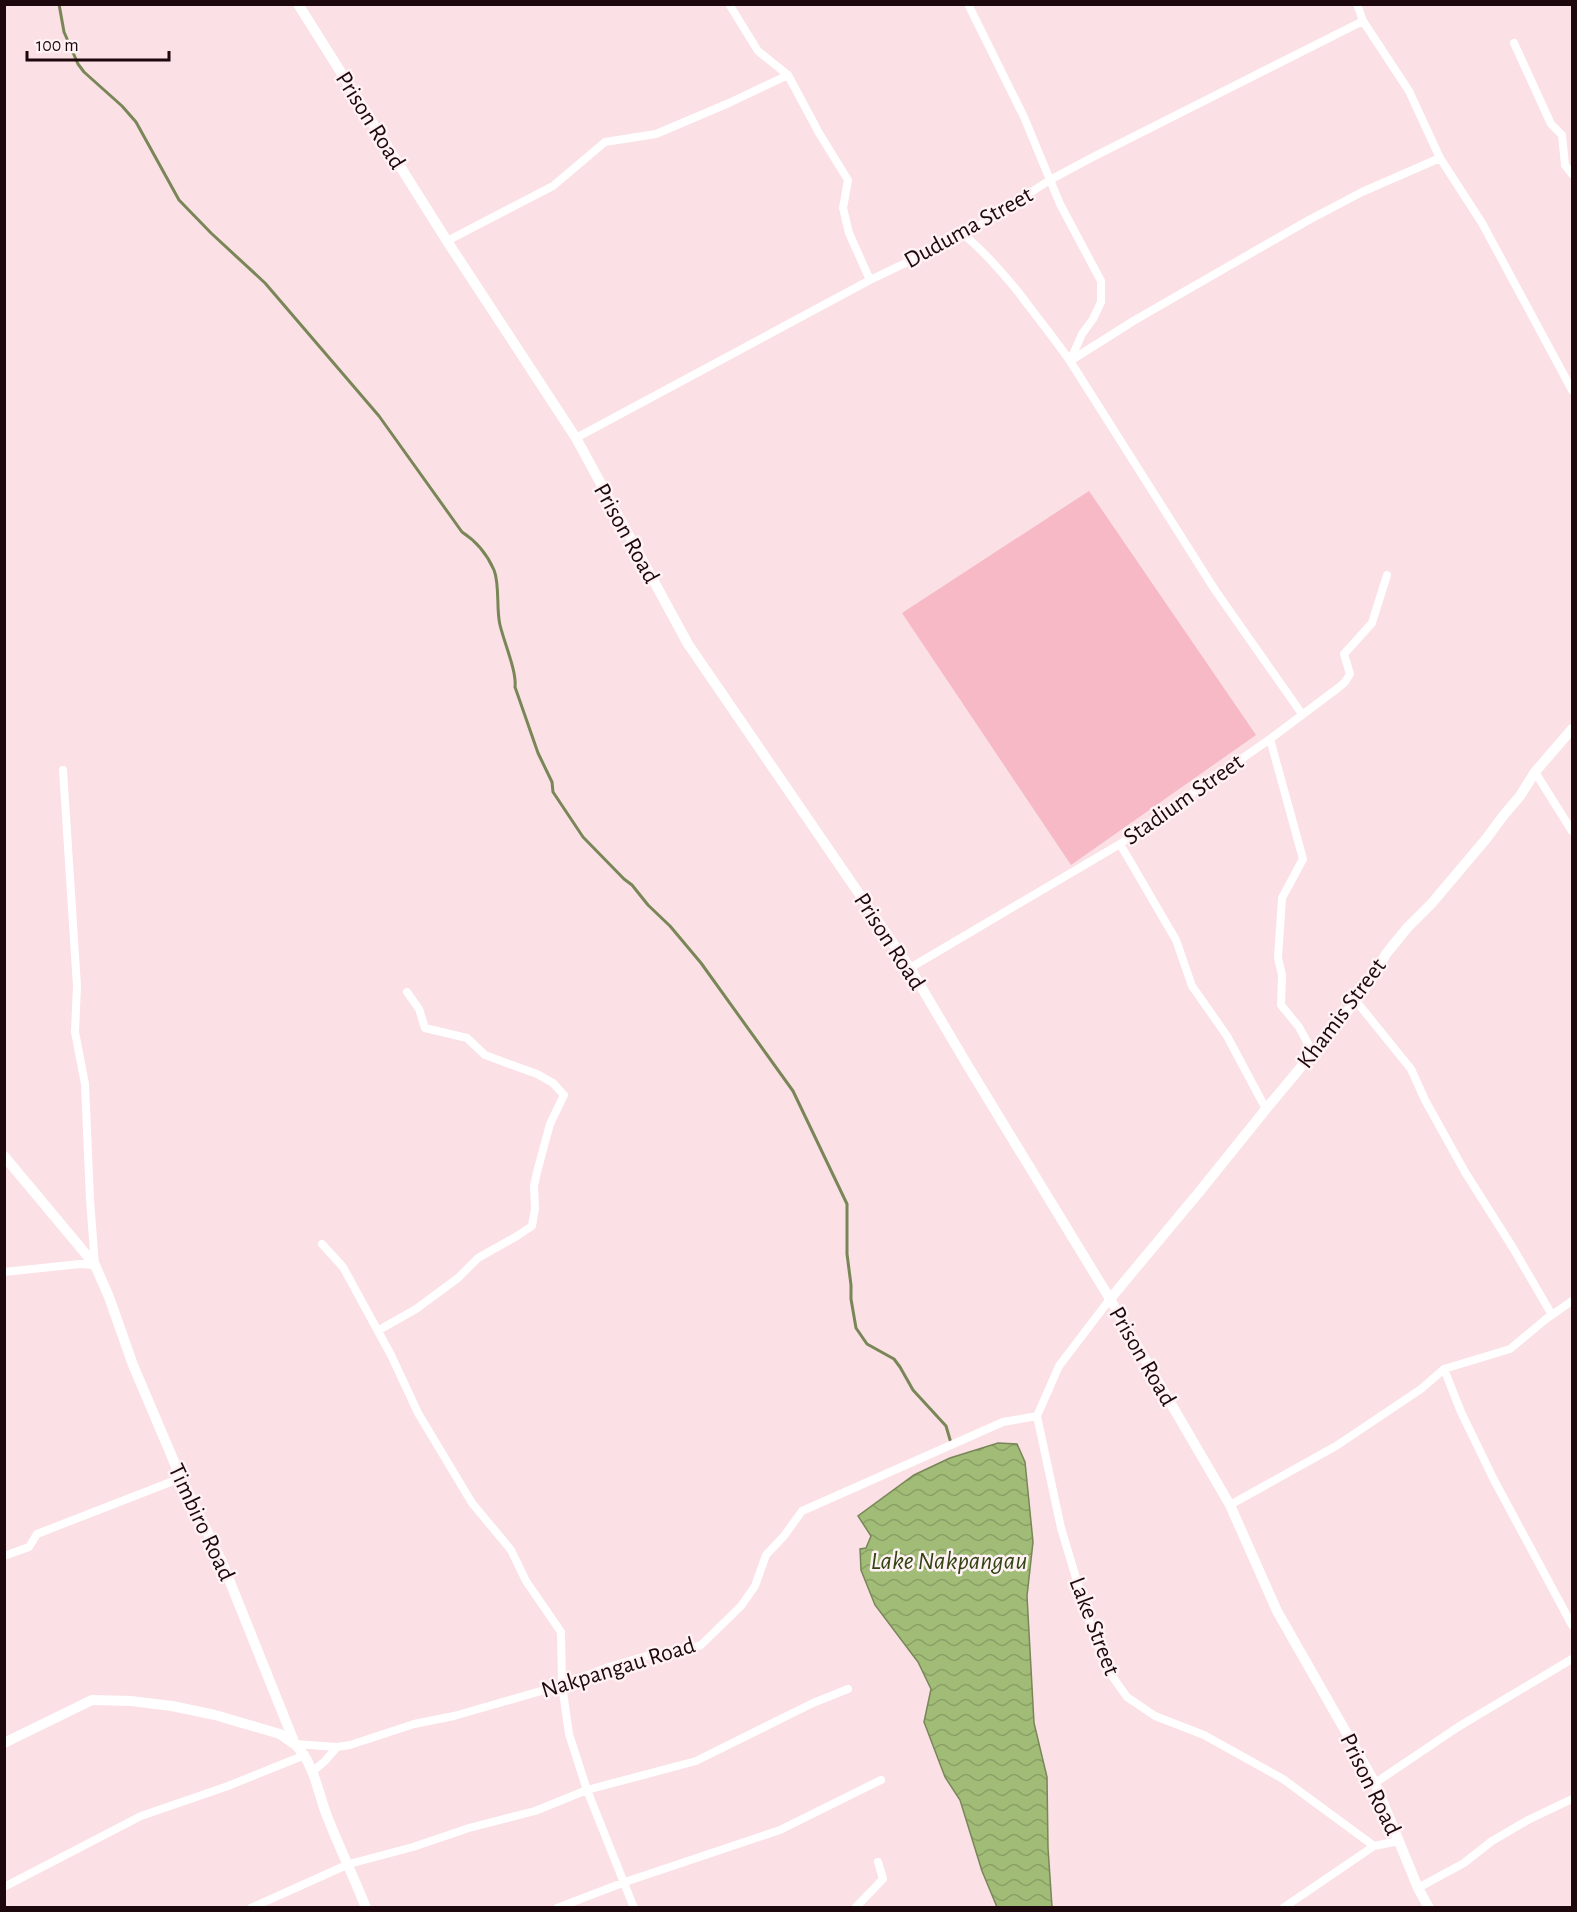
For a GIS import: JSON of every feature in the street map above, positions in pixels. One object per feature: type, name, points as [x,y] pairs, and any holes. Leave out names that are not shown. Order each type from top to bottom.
[{"type":"street","name":"Prison Road","points":[[298,4],[447,241],[576,438],[688,644],[910,968],[973,1076],[1110,1299],[1230,1505],[1277,1611],[1375,1783],[1418,1888],[1429,1908]]},
{"type":"street","points":[[729,4],[758,51],[788,75],[848,180],[843,208],[849,233],[870,280]]},
{"type":"street","points":[[968,4],[1024,117],[1060,204],[1101,281],[1101,302],[1082,334],[1070,362]]},
{"type":"street","points":[[1357,4],[1363,21],[1409,91],[1440,158],[1482,223],[1572,390]]},
{"type":"street","name":"Duduma Street","points":[[576,438],[870,280],[964,235],[1050,180],[1363,21]]},
{"type":"street","points":[[1514,43],[1551,124],[1562,135],[1565,165],[1572,174]]},
{"type":"street","points":[[447,241],[553,186],[604,142],[656,134],[788,75]]},
{"type":"street","points":[[1070,362],[1144,314],[1307,222],[1362,192],[1440,158]]},
{"type":"street","points":[[964,235],[996,264],[1046,327],[1215,590],[1302,714]]},
{"type":"street","name":"Stadium Street","points":[[910,968],[1120,844],[1270,739],[1345,682],[1350,674],[1344,654],[1372,623],[1387,575]]},
{"type":"street","name":"Khamis Street","points":[[1110,1299],[1356,1001],[1393,945],[1486,839],[1520,796],[1535,772],[1572,729]]},
{"type":"street","points":[[1270,739],[1303,859],[1282,898],[1278,958],[1282,975],[1281,1005],[1299,1027],[1313,1053]]},
{"type":"street","points":[[4,1272],[95,1264],[85,1084],[75,1032],[77,986],[63,770]]},
{"type":"street","points":[[1535,772],[1572,831]]},
{"type":"street","points":[[1120,844],[1176,940],[1192,987],[1227,1036],[1266,1109]]},
{"type":"street","points":[[378,1329],[416,1309],[458,1278],[478,1258],[532,1226],[537,1172],[550,1124],[564,1095],[553,1083],[537,1074],[485,1055],[467,1038],[425,1028],[419,1010],[407,992]]},
{"type":"street","points":[[1356,1001],[1411,1069],[1425,1100],[1465,1172],[1552,1315]]},
{"type":"street","name":"Timbiro Road","points":[[4,1156],[95,1264],[181,1478],[222,1562],[295,1744],[305,1755],[327,1816],[366,1908]]},
{"type":"street","points":[[322,1244],[343,1267],[378,1329],[418,1413],[472,1503],[511,1550],[526,1581],[561,1632],[562,1685],[569,1734],[634,1908]]},
{"type":"street","points":[[1037,1416],[1059,1366],[1110,1299]]},
{"type":"street","points":[[1230,1505],[1336,1446],[1421,1389],[1444,1369],[1510,1349],[1572,1300]]},
{"type":"street","points":[[1444,1369],[1461,1412],[1494,1480],[1572,1625]]},
{"type":"street","name":"Nakpangau Road","points":[[295,1744],[337,1747],[350,1745],[414,1725],[562,1685],[646,1656],[678,1653],[701,1645],[741,1606],[755,1586],[766,1555],[784,1536],[802,1511],[1003,1422],[1037,1416]]},
{"type":"street","name":"Lake Street","points":[[1037,1416],[1061,1528],[1088,1618],[1107,1670],[1127,1697],[1155,1716],[1204,1735],[1283,1779],[1374,1846]]},
{"type":"street","points":[[4,1556],[29,1547],[37,1534],[181,1478]]},
{"type":"street","points":[[1375,1783],[1460,1726],[1572,1659]]},
{"type":"street","points":[[251,1908],[349,1864],[535,1811],[588,1790],[696,1761],[813,1703],[848,1689]]},
{"type":"street","points":[[4,1743],[92,1700],[152,1703],[204,1712],[280,1734],[295,1744]]},
{"type":"street","points":[[312,1772],[337,1747]]},
{"type":"street","points":[[4,1887],[141,1816],[228,1786],[305,1755]]},
{"type":"street","points":[[557,1908],[625,1882],[780,1830],[881,1780]]},
{"type":"street","points":[[1418,1888],[1464,1863],[1492,1841],[1528,1820],[1572,1799]]},
{"type":"street","points":[[1283,1908],[1374,1846],[1399,1841]]},
{"type":"street","points":[[855,1908],[883,1879],[878,1863]]},
{"type":"shaded area","points":[[1089,491],[1256,735],[1071,865],[902,613]]},
{"type":"water","name":"Lake Nakpangau","points":[[998,1443],[1017,1444],[1025,1462],[1033,1542],[1027,1596],[1034,1723],[1047,1777],[1052,1907],[997,1907],[982,1871],[960,1800],[945,1777],[924,1722],[931,1689],[918,1662],[875,1605],[861,1570],[860,1549],[866,1548],[871,1536],[858,1516],[914,1475],[950,1458]]},
{"type":"waterway","points":[[59,4],[64,32],[78,64],[136,122],[179,200],[265,283],[379,416],[462,532],[488,559],[496,576],[499,619],[512,665],[515,687],[538,753],[552,782],[553,792],[583,837],[632,885],[701,963],[793,1091],[847,1204],[847,1254],[856,1328],[867,1344],[894,1359],[913,1390],[946,1426],[951,1443]]}]
